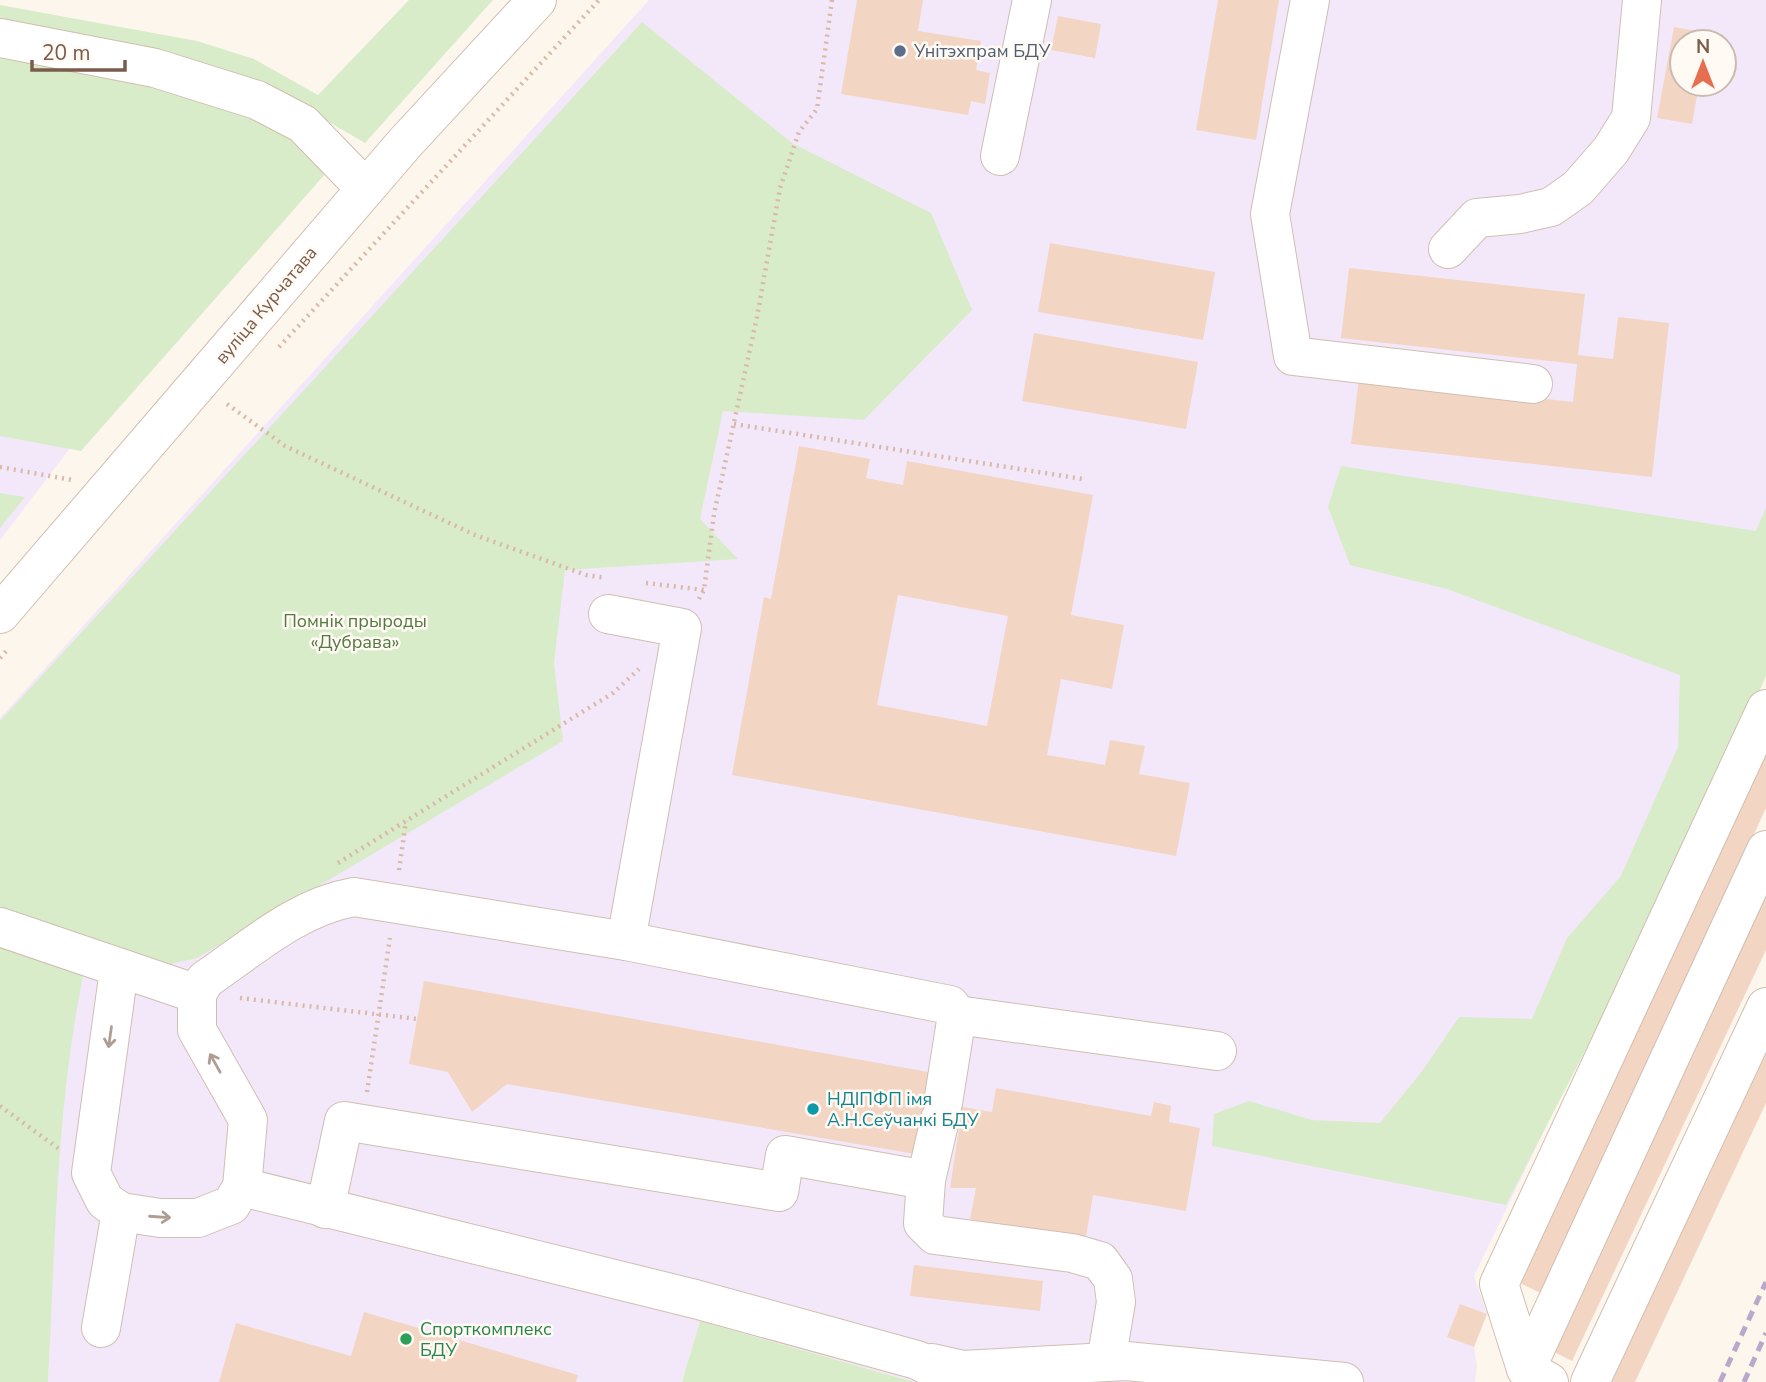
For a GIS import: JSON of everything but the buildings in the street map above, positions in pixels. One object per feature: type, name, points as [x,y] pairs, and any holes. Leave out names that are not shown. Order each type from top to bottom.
[{"type":"street","name":"вуліца Курчатава","points":[[9,626],[365,188],[537,0]]},
{"type":"street","points":[[1000,156],[1032,0]]},
{"type":"street","points":[[1310,0],[1270,214],[1293,356],[1533,384]]},
{"type":"street","points":[[1448,249],[1477,218],[1503,213],[1520,214],[1551,207],[1578,188],[1611,150],[1631,118],[1642,0]]},
{"type":"street","points":[[0,38],[155,68],[257,100],[303,124],[351,170],[365,188]]},
{"type":"street","points":[[610,596],[682,628],[626,941]]},
{"type":"street","points":[[1537,1375],[1500,1284],[1766,709]]},
{"type":"street","points":[[1537,1375],[1766,850]]},
{"type":"street","points":[[119,970],[90,1172],[105,1201],[121,1212],[160,1218],[198,1218],[231,1205],[242,1187],[248,1120],[197,1030],[197,994],[205,980],[304,912],[327,902],[354,897],[626,941],[950,1005],[957,1014],[1217,1051]]},
{"type":"street","points":[[0,927],[119,970],[197,994]]},
{"type":"street","points":[[1590,1382],[1766,1007]]},
{"type":"street","points":[[957,1014],[926,1180],[923,1223],[935,1236],[1072,1253],[1100,1261],[1113,1279],[1116,1301],[1106,1362]]},
{"type":"street","points":[[324,1209],[344,1121],[779,1192],[785,1155],[926,1180]]},
{"type":"street","points":[[242,1187],[695,1299],[917,1360],[963,1370],[1126,1361],[1344,1382]]},
{"type":"street","points":[[101,1328],[121,1212]]},
{"type":"street","points":[[917,1360],[961,1382]]},
{"type":"path","points":[[274,353],[598,0]]},
{"type":"path","points":[[682,628],[704,590],[714,514],[757,317],[780,188],[799,132],[817,109],[832,0]]},
{"type":"path","points":[[218,414],[237,394]]},
{"type":"path","points":[[227,404],[285,446],[475,535],[586,575],[610,596]]},
{"type":"path","points":[[734,424],[1083,479]]},
{"type":"path","points":[[0,467],[75,481]]},
{"type":"path","points":[[639,582],[704,590]]},
{"type":"path","points":[[0,658],[9,626]]},
{"type":"path","points":[[327,870],[613,693],[643,665]]},
{"type":"path","points":[[363,1124],[406,821]]},
{"type":"path","points":[[197,994],[417,1019]]},
{"type":"path","points":[[0,1107],[90,1172]]},
{"type":"shaded area","points":[[649,0],[1766,0],[1766,508],[1757,531],[1683,842],[1474,1276],[1487,1314],[1474,1347],[1477,1366],[1475,1382],[914,1382],[700,1321],[682,1382],[48,1382],[57,1177],[0,960],[0,718]]},
{"type":"shaded area","points":[[0,415],[83,431],[0,540]]},
{"type":"green space","points":[[409,0],[493,0],[365,143],[310,111],[0,28],[0,5],[197,41],[254,59],[318,95]]},
{"type":"green space","name":"Помнік прыроды «Дубрава»","points":[[642,22],[792,143],[931,213],[972,310],[864,420],[723,411],[700,519],[738,559],[565,570],[554,663],[563,741],[197,958],[158,967],[90,944],[70,1052],[64,1107],[48,1382],[0,1382],[0,721]]},
{"type":"green space","points":[[0,52],[162,84],[279,124],[326,173],[81,451],[0,436]]},
{"type":"green space","points":[[1341,466],[1756,531],[1766,508],[1766,676],[1692,842],[1506,1205],[1212,1146],[1214,1114],[1249,1101],[1312,1120],[1380,1123],[1423,1070],[1459,1017],[1532,1019],[1567,938],[1621,876],[1678,747],[1680,675],[1447,589],[1350,565],[1328,507]]},
{"type":"green space","points":[[0,493],[25,497],[0,528]]},
{"type":"green space","points":[[700,1321],[914,1382],[682,1382]]},
{"type":"railway","points":[[1720,1382],[1766,1282]]},
{"type":"railway","points":[[1744,1382],[1766,1333]]},
{"type":"place","name":"Унітэхпрам БДУ","points":[[900,51]]},
{"type":"place","name":"НДІПФП імя А.Н.Сеўчанкі БДУ","points":[[813,1109]]},
{"type":"place","name":"Спорткомплекс БДУ","points":[[406,1339]]}]
